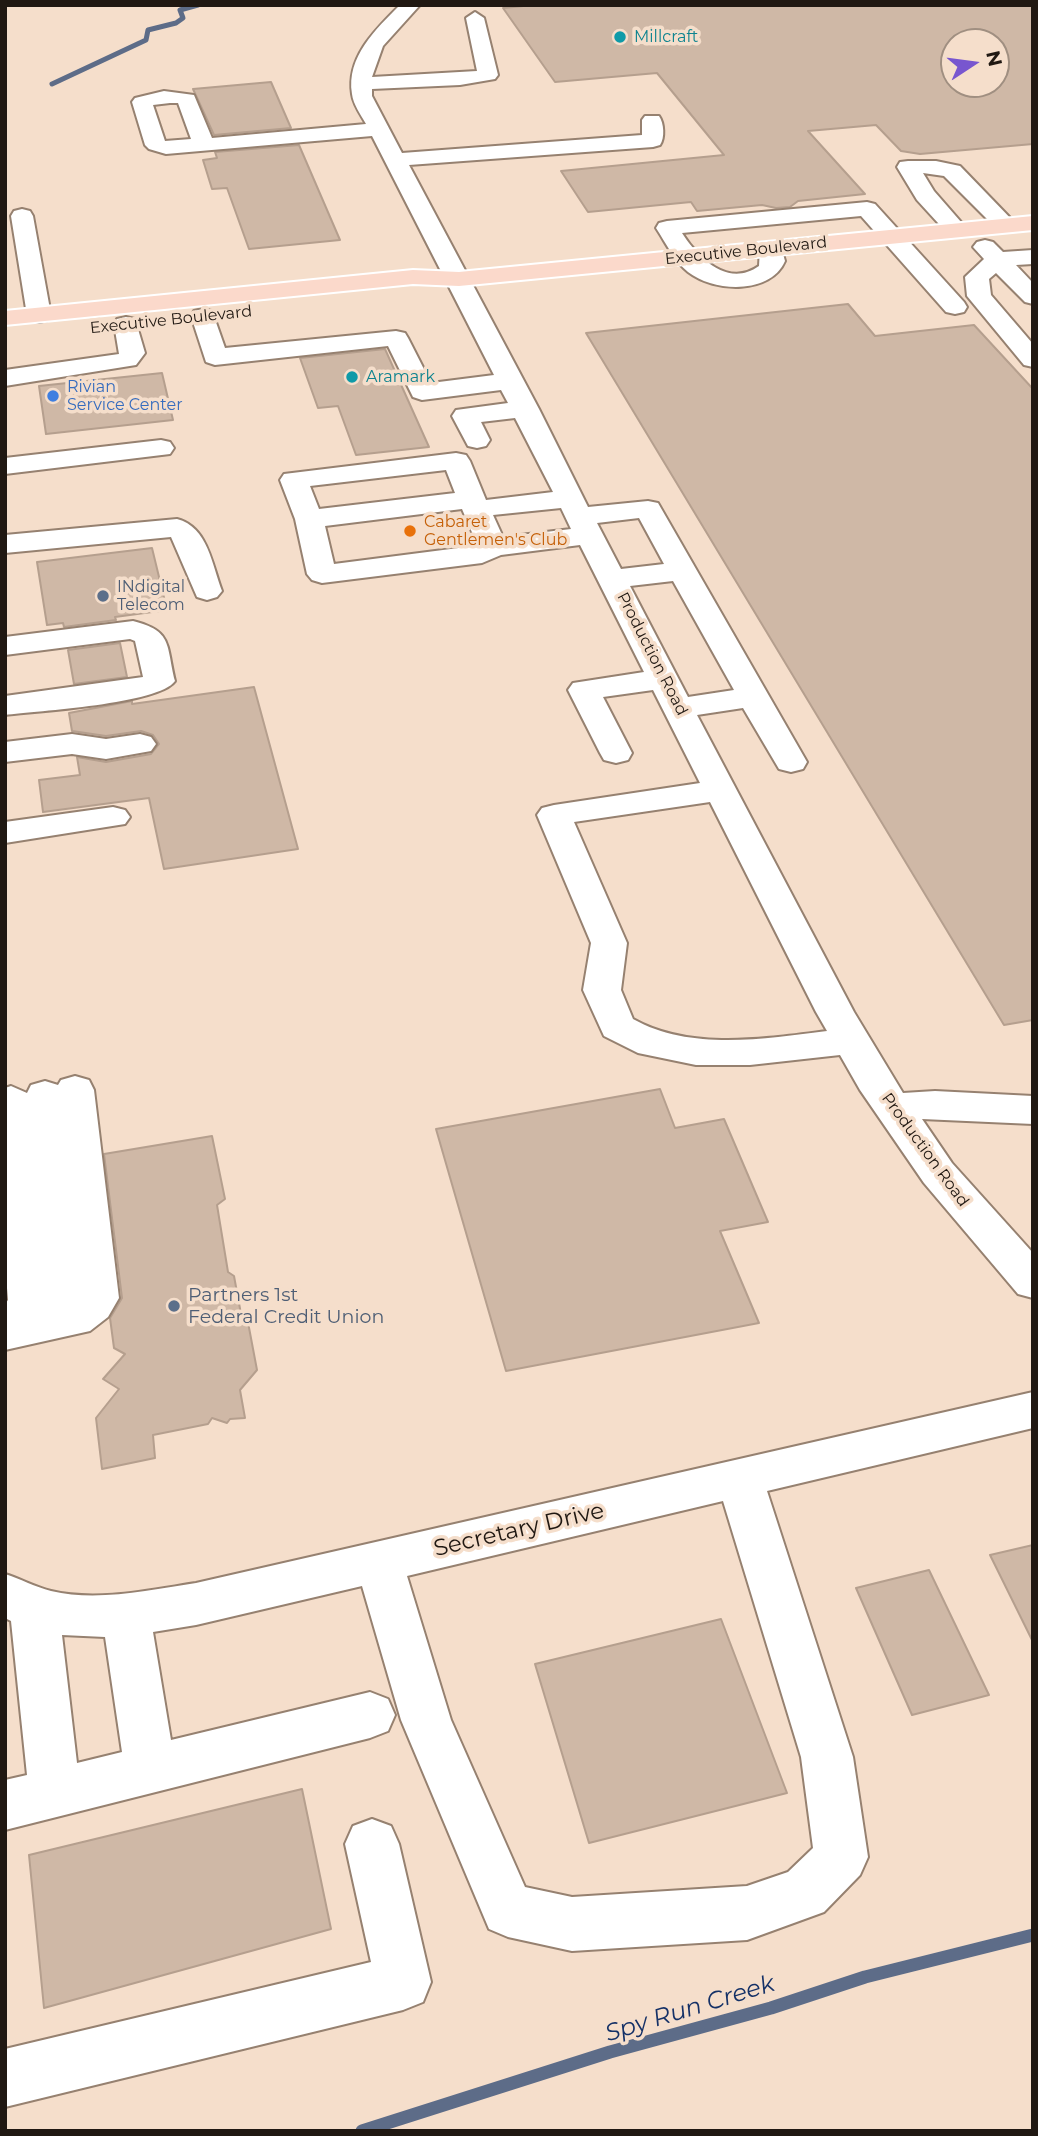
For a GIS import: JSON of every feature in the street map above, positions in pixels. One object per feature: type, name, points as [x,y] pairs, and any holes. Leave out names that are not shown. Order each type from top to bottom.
[{"type":"main road","name":"Executive Boulevard","points":[[772,248],[1033,223]]},
{"type":"main road","name":"Executive Boulevard","points":[[5,318],[414,277],[460,279],[687,257]]},
{"type":"main road","name":"Executive Boulevard","points":[[5,337],[422,293],[460,279]]},
{"type":"street","points":[[411,5],[376,40],[362,66],[361,83],[488,75],[475,18]]},
{"type":"street","name":"Production Road","points":[[361,83],[362,96],[460,279],[851,1040],[892,1107],[938,1173],[1033,1282]]},
{"type":"street","points":[[396,160],[653,141],[652,120]]},
{"type":"street","points":[[204,145],[380,129]]},
{"type":"street","points":[[1006,225],[952,171],[936,167],[908,167],[925,195],[1028,288]]},
{"type":"street","points":[[772,248],[776,261],[773,269],[763,275],[748,279],[716,277],[699,270],[667,228],[867,209],[955,307]]},
{"type":"street","points":[[22,216],[39,315]]},
{"type":"street","points":[[1033,257],[997,260],[977,277],[979,296],[1033,360]]},
{"type":"street","points":[[203,316],[215,357],[396,338],[422,391],[512,381]]},
{"type":"street","points":[[5,378],[127,360],[132,353],[126,324]]},
{"type":"street","points":[[477,440],[465,416],[526,409]]},
{"type":"street","points":[[5,466],[161,449]]},
{"type":"street","points":[[493,547],[456,461],[294,480],[309,519],[321,574],[482,554],[493,547],[581,516]]},
{"type":"street","points":[[309,519],[474,504],[581,516],[648,509],[791,762]]},
{"type":"street","points":[[5,544],[177,528],[187,535],[207,591]]},
{"type":"street","points":[[614,579],[682,571]]},
{"type":"street","points":[[5,646],[133,630],[149,636],[159,681],[144,688],[5,706]]},
{"type":"street","points":[[616,753],[584,690],[665,679]]},
{"type":"street","points":[[679,708],[752,697]]},
{"type":"street","points":[[5,752],[72,744],[106,749],[140,744]]},
{"type":"street","points":[[722,790],[554,815],[609,943],[602,990],[617,1027],[651,1044],[693,1051],[782,1049],[851,1040]]},
{"type":"street","points":[[5,833],[113,817]]},
{"type":"street","points":[[27,1328],[60,1312],[65,1299],[44,1095]]},
{"type":"street","points":[[892,1107],[935,1105],[1033,1110]]},
{"type":"street","name":"Secretary Drive","points":[[20,1600],[67,1615],[126,1615],[196,1604],[1033,1410]]},
{"type":"street","points":[[379,1562],[426,1720],[508,1910],[572,1924],[747,1913],[805,1893],[841,1857],[827,1757],[740,1480]]},
{"type":"street","points":[[20,1600],[55,1792]]},
{"type":"street","points":[[126,1615],[150,1769]]},
{"type":"street","points":[[5,1805],[370,1715]]},
{"type":"street","points":[[5,2078],[403,1982],[372,1844]]},
{"type":"building","points":[[534,5],[1033,5],[1033,144],[920,154],[901,151],[876,125],[808,131],[865,194],[798,201],[790,207],[762,205],[697,211],[691,202],[588,212],[561,171],[724,155],[657,73],[555,82],[503,8]]},
{"type":"building","points":[[271,82],[291,128],[214,135],[193,89]]},
{"type":"building","points":[[299,145],[340,240],[249,249],[227,188],[212,189],[203,160],[217,158],[215,152]]},
{"type":"building","points":[[848,304],[875,336],[974,325],[1033,389],[1033,1020],[1004,1025],[586,333]]},
{"type":"building","points":[[385,349],[429,447],[356,455],[338,406],[318,408],[300,358]]},
{"type":"building","points":[[162,373],[173,420],[46,434],[39,386]]},
{"type":"building","name":"INdigital Telecom","points":[[152,548],[167,610],[64,627],[63,623],[47,625],[37,562]]},
{"type":"building","points":[[120,643],[127,677],[74,684],[68,650]]},
{"type":"building","points":[[254,687],[298,849],[164,869],[149,798],[43,812],[39,780],[80,775],[77,757],[106,762],[151,754],[159,744],[153,735],[141,731],[106,736],[72,731],[69,713],[132,701],[132,704]]},
{"type":"building","points":[[660,1089],[675,1128],[724,1119],[768,1222],[720,1231],[759,1323],[506,1371],[436,1129]]},
{"type":"building","name":"Partners 1st Federal Credit Union","points":[[212,1136],[225,1199],[217,1205],[228,1272],[234,1276],[241,1314],[247,1317],[257,1370],[240,1390],[245,1418],[230,1419],[227,1423],[212,1418],[208,1424],[153,1435],[155,1458],[102,1469],[96,1418],[119,1389],[103,1379],[125,1354],[114,1348],[110,1318],[122,1298],[104,1154]]},
{"type":"building","points":[[1033,1545],[1033,1642],[990,1555]]},
{"type":"building","points":[[929,1570],[989,1695],[912,1715],[856,1588]]},
{"type":"building","points":[[721,1619],[787,1793],[589,1843],[535,1664]]},
{"type":"building","points":[[302,1789],[331,1929],[44,2008],[29,1855]]},
{"type":"waterway","points":[[52,84],[146,40],[148,30],[176,23],[183,18],[180,10],[198,5]]},
{"type":"waterway","name":"Spy Run Creek","points":[[362,2131],[610,2052],[771,2008],[865,1977],[1033,1935]]},
{"type":"place","name":"Millcraft","points":[[620,37]]},
{"type":"place","name":"Aramark","points":[[352,377]]},
{"type":"place","name":"Rivian Service Center","points":[[53,396]]},
{"type":"place","name":"Cabaret Gentlemen's Club","points":[[410,531]]},
{"type":"place","name":"INdigital Telecom","points":[[103,596]]},
{"type":"place","name":"Partners 1st Federal Credit Union","points":[[174,1306]]}]
